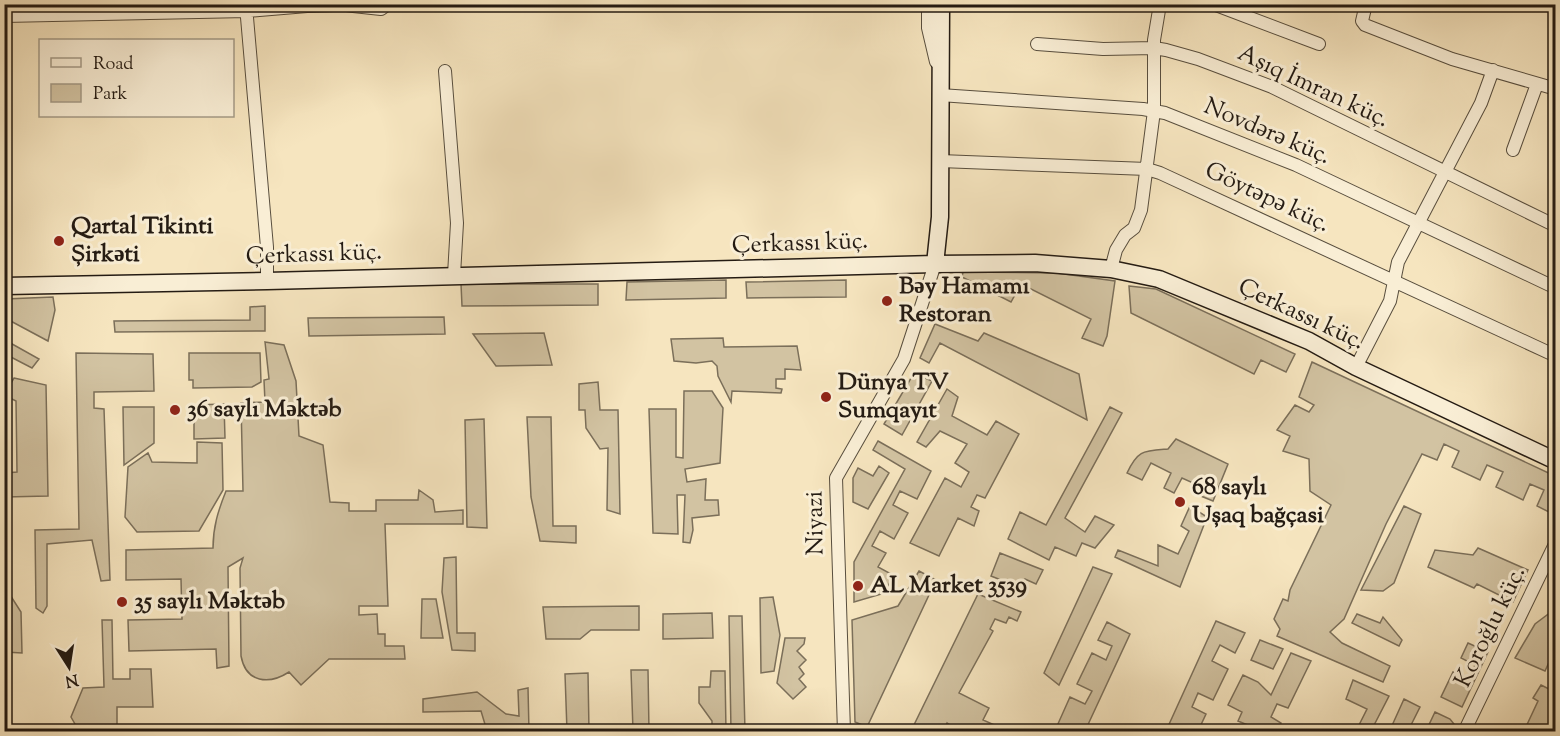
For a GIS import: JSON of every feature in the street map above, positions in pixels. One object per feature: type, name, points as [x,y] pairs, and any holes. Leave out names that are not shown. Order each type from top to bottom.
[{"type":"street","points":[[4,16],[67,9],[344,5],[381,9],[388,4]]},
{"type":"street","points":[[928,4],[928,28],[940,76]]},
{"type":"street","points":[[935,264],[940,231],[941,4]]},
{"type":"street","points":[[940,76],[948,28],[949,4]]},
{"type":"street","points":[[1111,269],[1120,241],[1137,222],[1141,210],[1154,111],[1155,30],[1160,4]]},
{"type":"street","points":[[1213,4],[1319,44]]},
{"type":"street","points":[[1366,4],[1362,21],[1365,25],[1411,44],[1556,88]]},
{"type":"street","points":[[247,8],[267,247],[267,281]]},
{"type":"street","name":"Aşıq İmran küç.","points":[[1038,44],[1102,49],[1154,48],[1198,59],[1272,87],[1556,226]]},
{"type":"street","points":[[1356,367],[1390,301],[1398,262],[1488,88],[1493,70]]},
{"type":"street","points":[[445,71],[457,223],[454,275]]},
{"type":"street","points":[[1513,150],[1537,84]]},
{"type":"street","name":"Novdərə küç.","points":[[940,95],[1154,111],[1179,118],[1296,165],[1556,288]]},
{"type":"street","name":"Göytəpə küç.","points":[[940,161],[1147,169],[1160,173],[1556,356]]},
{"type":"street","name":"Çerkassı küç.","points":[[4,286],[935,264],[1035,263],[1111,269],[1172,283],[1309,341],[1356,367],[1556,461]]},
{"type":"street","name":"Niyazi","points":[[844,732],[836,478],[904,358],[935,264]]},
{"type":"street","name":"Koroğlu küç.","points":[[1464,732],[1556,542]]},
{"type":"green space","points":[[963,272],[1057,273],[1115,281],[1107,336],[1103,346],[1082,338],[1091,319],[1021,284],[1011,302],[962,277]]},
{"type":"green space","points":[[726,280],[726,298],[626,300],[627,282]]},
{"type":"green space","points":[[846,280],[846,297],[747,298],[746,282]]},
{"type":"green space","points":[[461,284],[598,284],[598,305],[462,306]]},
{"type":"green space","points":[[1129,286],[1156,289],[1295,354],[1286,372],[1261,360],[1254,374],[1131,313]]},
{"type":"green space","points":[[53,297],[55,310],[48,341],[5,318],[5,299]]},
{"type":"green space","points":[[265,306],[265,331],[115,332],[114,321],[250,320],[250,307]]},
{"type":"green space","points":[[444,317],[445,334],[309,336],[308,318]]},
{"type":"green space","points":[[935,324],[978,341],[984,333],[1079,374],[1087,420],[940,343],[929,363],[920,358]]},
{"type":"green space","points":[[544,333],[552,365],[496,366],[473,334]]},
{"type":"green space","points":[[723,338],[724,347],[797,346],[801,370],[785,369],[785,379],[776,379],[776,388],[782,389],[781,393],[732,391],[731,402],[718,376],[717,366],[712,361],[696,363],[674,361],[671,339]]},
{"type":"green space","points":[[5,340],[39,359],[32,368],[5,354]]},
{"type":"green space","points":[[265,342],[284,345],[296,381],[299,436],[323,445],[330,502],[349,503],[349,511],[376,511],[376,500],[418,500],[419,490],[433,500],[435,512],[463,510],[463,524],[385,524],[388,606],[359,606],[359,615],[377,614],[378,634],[385,634],[385,646],[404,646],[405,659],[329,659],[301,685],[289,672],[266,680],[253,676],[248,672],[241,656],[240,568],[243,558],[228,567],[229,666],[217,668],[216,649],[129,651],[128,620],[182,619],[181,579],[126,580],[126,550],[213,548],[216,519],[226,491],[243,491],[241,403],[265,402],[264,380],[269,379]]},
{"type":"green space","points":[[76,353],[153,354],[154,391],[94,392],[94,408],[104,409],[110,580],[101,581],[92,540],[47,544],[47,606],[43,613],[36,608],[35,530],[79,529]]},
{"type":"green space","points":[[189,353],[260,353],[261,382],[252,387],[193,388],[193,380],[189,380]]},
{"type":"green space","points":[[1312,362],[1555,476],[1555,505],[1551,513],[1537,506],[1544,490],[1530,484],[1523,500],[1496,487],[1503,472],[1487,465],[1480,480],[1452,467],[1459,451],[1444,444],[1437,460],[1422,454],[1386,524],[1344,619],[1330,632],[1342,643],[1390,666],[1383,682],[1277,636],[1280,629],[1274,619],[1283,599],[1288,601],[1290,590],[1331,505],[1310,491],[1309,459],[1283,451],[1290,436],[1277,430],[1295,405],[1309,412],[1314,405],[1299,397]]},
{"type":"green space","points":[[914,373],[932,381],[902,435],[884,424]]},
{"type":"green space","points":[[14,378],[46,385],[48,496],[5,497],[5,473],[17,472],[16,401],[4,395]]},
{"type":"green space","points":[[598,382],[600,410],[618,410],[620,514],[607,510],[608,448],[600,449],[586,428],[585,410],[579,410],[579,384]]},
{"type":"green space","points":[[947,389],[958,397],[952,416],[987,435],[996,421],[1019,434],[985,498],[977,495],[971,507],[979,511],[974,526],[958,518],[939,556],[910,543],[945,478],[961,487],[969,472],[955,463],[967,444],[940,431],[926,447],[917,442]]},
{"type":"green space","points":[[684,391],[712,391],[723,408],[720,463],[685,469],[687,482],[706,479],[705,500],[718,500],[719,515],[692,518],[693,530],[690,543],[683,542],[685,495],[677,495],[678,534],[653,533],[649,409],[676,409],[676,457],[683,458]]},
{"type":"green space","points":[[224,404],[225,438],[194,439],[194,405]]},
{"type":"green space","points":[[123,407],[154,407],[154,443],[124,465]]},
{"type":"green space","points":[[1110,407],[1122,413],[1065,518],[1085,532],[1095,516],[1114,525],[1095,548],[1082,543],[1076,556],[1055,547],[1049,560],[1008,539],[1020,512],[1046,525]]},
{"type":"green space","points":[[527,417],[551,417],[553,526],[576,526],[576,543],[540,541],[531,497]]},
{"type":"green space","points":[[484,419],[487,528],[467,527],[465,420]]},
{"type":"green space","points":[[1176,439],[1228,464],[1213,501],[1196,494],[1200,486],[1182,478],[1174,493],[1164,488],[1171,473],[1151,463],[1142,480],[1127,473],[1142,453],[1168,449]]},
{"type":"green space","points":[[878,441],[931,471],[917,499],[900,491],[893,505],[908,513],[894,539],[880,531],[872,546],[886,553],[878,567],[893,575],[885,593],[854,602],[854,562],[905,469],[873,450]]},
{"type":"green space","points":[[197,442],[222,443],[223,490],[199,531],[137,532],[125,517],[128,467],[148,453],[152,462],[197,463]]},
{"type":"green space","points":[[879,466],[889,473],[868,509],[853,502],[853,478],[858,468],[873,476]]},
{"type":"green space","points":[[1190,506],[1207,517],[1180,587],[1115,557],[1118,550],[1158,566],[1158,545],[1178,554],[1189,531],[1181,526]]},
{"type":"green space","points":[[1404,506],[1421,514],[1394,583],[1383,591],[1361,590]]},
{"type":"green space","points":[[1478,548],[1528,570],[1513,602],[1477,584],[1474,588],[1428,567],[1435,550],[1473,555]]},
{"type":"green space","points":[[1000,553],[1043,570],[1036,584],[1025,579],[1021,588],[991,576]]},
{"type":"green space","points":[[456,557],[457,633],[475,633],[475,651],[452,650],[442,592],[444,558]]},
{"type":"green space","points":[[1093,567],[1112,574],[1059,685],[1044,673]]},
{"type":"green space","points":[[919,571],[936,580],[867,727],[855,722],[852,620],[898,606]]},
{"type":"green space","points":[[5,587],[21,612],[22,653],[5,652]]},
{"type":"green space","points":[[978,594],[1021,612],[1017,621],[1009,617],[1006,623],[995,619],[990,629],[993,631],[959,693],[989,708],[983,720],[1001,728],[1000,731],[958,731],[947,723],[943,731],[929,728],[927,731],[911,731]]},
{"type":"green space","points":[[773,597],[780,635],[774,671],[761,673],[760,598]]},
{"type":"green space","points":[[422,599],[436,599],[443,638],[421,638]]},
{"type":"green space","points":[[639,606],[639,630],[591,630],[580,639],[546,639],[543,607]]},
{"type":"green space","points":[[1555,609],[1555,649],[1545,671],[1515,658],[1535,624]]},
{"type":"green space","points":[[712,613],[713,638],[663,639],[663,614]]},
{"type":"green space","points":[[1357,614],[1380,623],[1383,617],[1402,640],[1399,646],[1352,623]]},
{"type":"green space","points":[[729,616],[742,616],[745,731],[731,731]]},
{"type":"green space","points":[[102,620],[112,620],[113,679],[130,679],[130,669],[151,669],[153,707],[117,707],[117,729],[79,731],[71,717],[83,688],[104,687]]},
{"type":"green space","points":[[1216,621],[1245,633],[1235,653],[1220,645],[1212,661],[1228,669],[1213,700],[1198,693],[1192,707],[1206,714],[1198,731],[1166,731]]},
{"type":"green space","points":[[1107,622],[1130,634],[1085,731],[1069,731],[1057,726],[1070,697],[1085,704],[1092,691],[1077,684],[1092,653],[1106,660],[1112,646],[1098,640]]},
{"type":"green space","points":[[785,638],[805,638],[804,644],[797,651],[806,660],[799,667],[804,674],[799,679],[806,687],[793,699],[777,683]]},
{"type":"green space","points":[[1260,640],[1283,649],[1273,669],[1251,660]]},
{"type":"green space","points":[[1468,643],[1488,652],[1462,707],[1441,697],[1453,672],[1469,679],[1475,665],[1461,658]]},
{"type":"green space","points":[[1291,653],[1311,661],[1288,708],[1277,704],[1271,717],[1281,723],[1277,731],[1253,731],[1255,728],[1238,721],[1242,712],[1228,705],[1243,675],[1258,682],[1271,695]]},
{"type":"green space","points":[[631,670],[648,670],[649,731],[633,731]]},
{"type":"green space","points":[[711,671],[725,671],[726,731],[712,731],[712,721],[699,703],[699,687],[710,687]]},
{"type":"green space","points":[[588,673],[589,731],[567,731],[565,674]]},
{"type":"green space","points":[[1353,680],[1389,696],[1371,731],[1356,731],[1367,709],[1346,699]]},
{"type":"green space","points":[[1541,685],[1555,692],[1555,731],[1524,731],[1538,701],[1533,698]]},
{"type":"green space","points":[[528,688],[529,731],[487,731],[481,711],[423,712],[423,699],[477,692],[506,714],[519,716],[518,690]]},
{"type":"green space","points":[[1404,699],[1420,707],[1408,731],[1390,730]]},
{"type":"green space","points":[[1435,712],[1450,719],[1454,724],[1450,731],[1426,731]]},
{"type":"place","name":"Qartal Tikinti Şirkәti","points":[[59,241]]},
{"type":"place","name":"Bәy Hamamı Restoran","points":[[887,301]]},
{"type":"place","name":"Dünya TV Sumqayıt","points":[[826,397]]},
{"type":"place","name":"36 saylı Məktəb","points":[[175,410]]},
{"type":"place","name":"68 saylı Uşaq bağçasi","points":[[1180,502]]},
{"type":"place","name":"AL Market 3539","points":[[858,586]]},
{"type":"place","name":"35 saylı Məktəb","points":[[122,602]]}]
